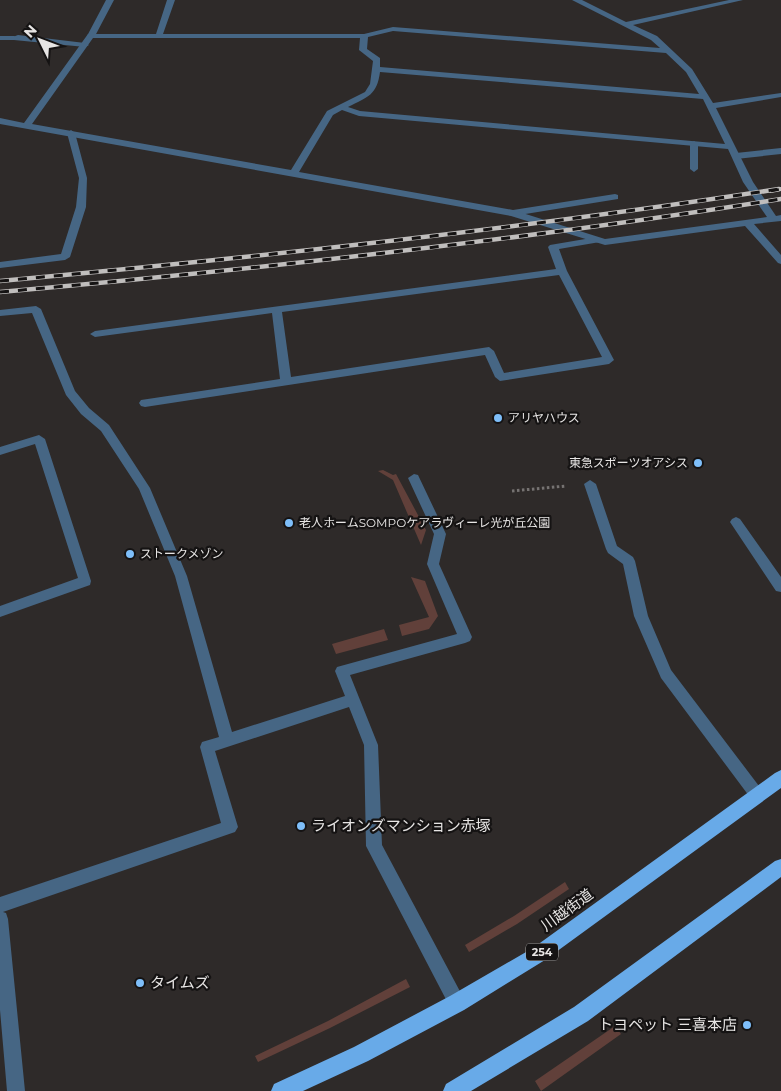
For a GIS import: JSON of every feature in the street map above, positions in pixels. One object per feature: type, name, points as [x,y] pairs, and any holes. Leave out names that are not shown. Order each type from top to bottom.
[{"type":"highway","name":"川越街道","points":[[281,1091],[361,1054],[457,1003],[539,954],[781,778]]},
{"type":"highway","points":[[453,1091],[581,1014],[781,867]]},
{"type":"street","points":[[26,126],[91,36],[110,0]]},
{"type":"street","points":[[159,35],[171,0]]},
{"type":"street","points":[[576,0],[654,38],[689,71],[711,106],[748,182],[777,219]]},
{"type":"street","points":[[624,24],[739,0]]},
{"type":"street","points":[[91,36],[364,36],[393,29],[667,51]]},
{"type":"street","points":[[292,174],[330,113],[368,94],[374,84],[377,60],[363,50],[364,36]]},
{"type":"street","points":[[0,38],[18,37],[85,45]]},
{"type":"street","points":[[376,68],[705,96]]},
{"type":"street","points":[[711,106],[781,95]]},
{"type":"street","points":[[342,108],[369,114],[694,144],[734,151],[781,151]]},
{"type":"street","points":[[0,121],[513,212],[605,242],[777,219]]},
{"type":"street","points":[[0,265],[65,258],[80,207],[83,178],[71,134]]},
{"type":"street","points":[[694,144],[694,169]]},
{"type":"street","points":[[513,212],[615,197]]},
{"type":"street","points":[[747,222],[781,261]]},
{"type":"street","points":[[146,403],[489,351],[500,376],[609,360],[562,271],[552,247],[597,240]]},
{"type":"street","points":[[96,334],[562,271]]},
{"type":"street","points":[[0,313],[36,310],[70,392],[85,411],[105,428],[144,488],[181,576],[227,740]]},
{"type":"street","points":[[277,310],[286,382]]},
{"type":"street","points":[[0,451],[39,439],[85,581],[0,612]]},
{"type":"street","points":[[414,478],[440,534],[434,564],[465,637],[342,671],[371,745],[374,846],[457,1003]]},
{"type":"street","points":[[590,484],[612,549],[629,561],[641,616],[666,674],[757,795]]},
{"type":"street","points":[[736,522],[781,587]]},
{"type":"street","points":[[0,905],[230,827],[207,747],[353,699]]},
{"type":"street","points":[[0,919],[16,1091]]},
{"type":"path","points":[[512,491],[590,484]]},
{"type":"shaded area","points":[[383,470],[393,475],[396,474],[426,530],[421,545],[393,480],[378,471]]},
{"type":"shaded area","points":[[411,577],[425,581],[438,616],[429,629],[402,636],[399,625],[429,617]]},
{"type":"shaded area","points":[[384,629],[388,640],[336,654],[332,644]]},
{"type":"shaded area","points":[[565,882],[569,889],[517,924],[469,952],[465,945],[514,916]]},
{"type":"shaded area","points":[[406,979],[410,987],[258,1062],[255,1056],[328,1021]]},
{"type":"shaded area","points":[[615,1026],[621,1034],[541,1091],[535,1081]]},
{"type":"railway","points":[[0,281],[391,241],[585,217],[779,189]]},
{"type":"railway","points":[[771,191],[781,189]]},
{"type":"railway","points":[[0,292],[196,274],[391,252],[586,228],[781,199]]},
{"type":"place","name":"アリヤハウス","points":[[498,418]]},
{"type":"place","name":"東急スポーツオアシス","points":[[698,463]]},
{"type":"place","name":"老人ホームSOMPOケアラヴィーレ光が丘公園","points":[[289,523]]},
{"type":"place","name":"ストークメゾン","points":[[130,554]]},
{"type":"place","name":"ライオンズマンション赤塚","points":[[301,826]]},
{"type":"place","name":"タイムズ","points":[[140,983]]},
{"type":"place","name":"トヨペット 三喜本店","points":[[747,1025]]}]
